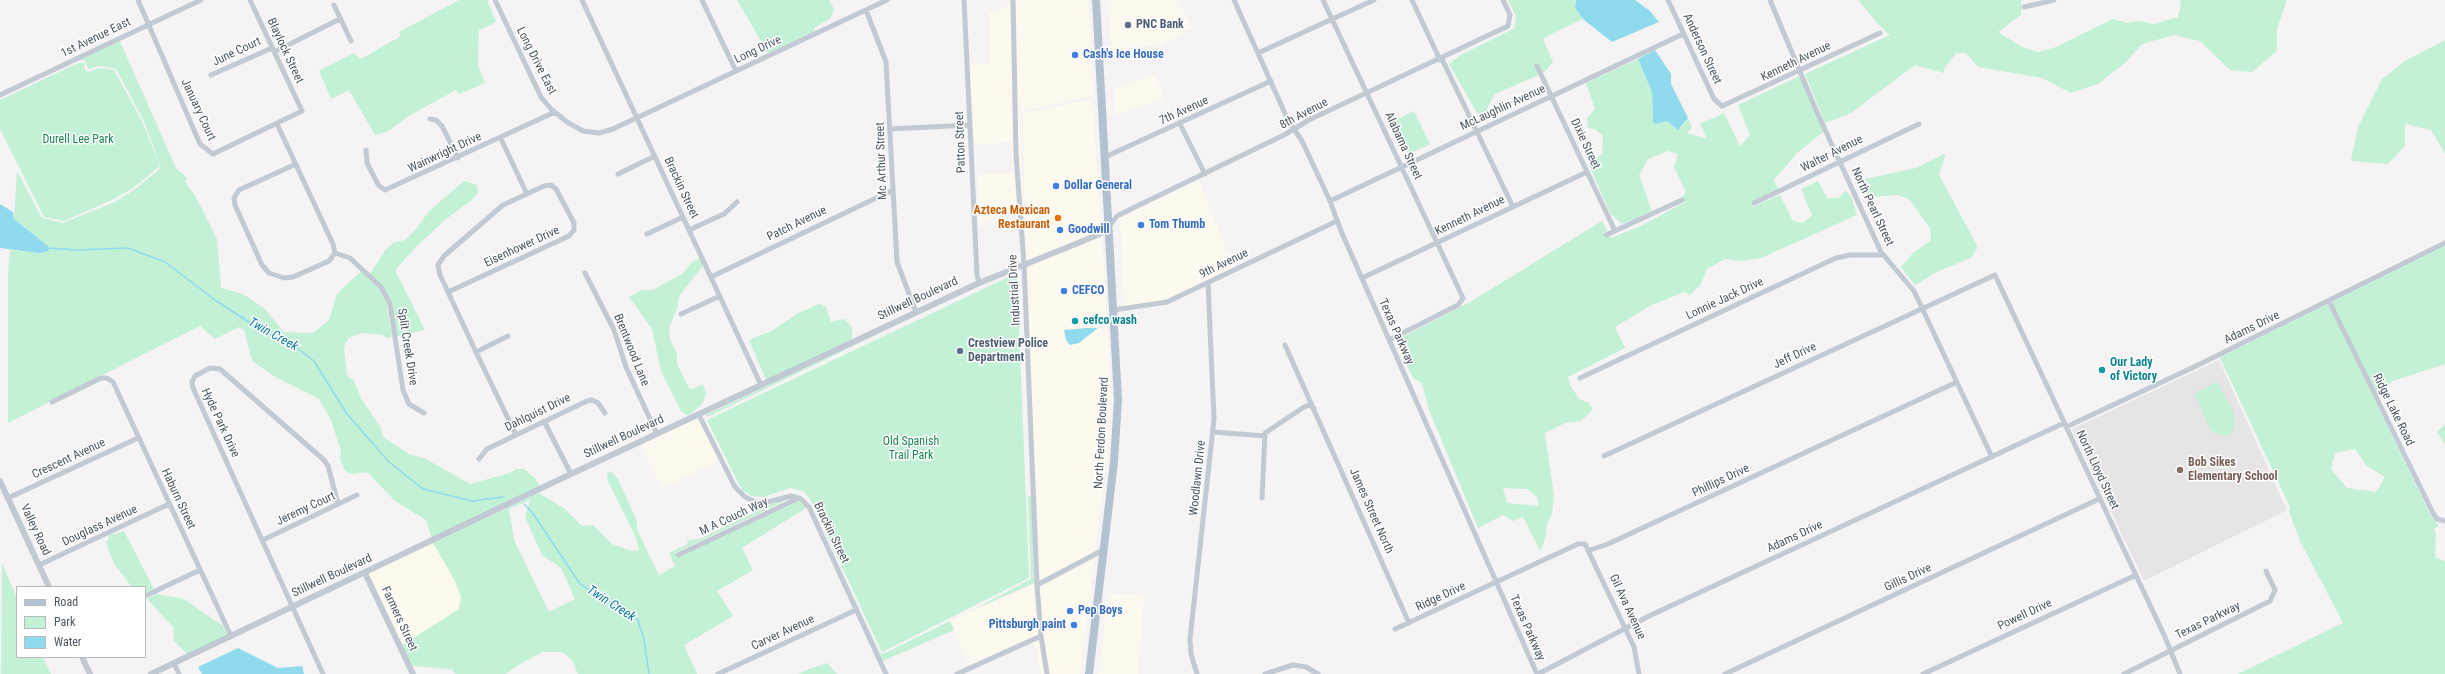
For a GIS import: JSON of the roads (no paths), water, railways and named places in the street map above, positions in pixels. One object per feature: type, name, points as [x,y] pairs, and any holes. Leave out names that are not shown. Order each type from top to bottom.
[{"type":"main road","name":"North Ferdon Boulevard","points":[[1089,674],[1114,462],[1118,400],[1096,0]]},
{"type":"street","points":[[138,0],[149,24]]},
{"type":"street","name":"1st Avenue East","points":[[0,95],[200,0]]},
{"type":"street","name":"Blaylock Street","points":[[250,0],[302,111]]},
{"type":"street","name":"Long Drive East","points":[[495,0],[538,92],[555,112],[574,126],[593,133],[608,131],[637,118]]},
{"type":"street","name":"Brackin Street","points":[[582,0],[761,385]]},
{"type":"street","points":[[702,0],[736,71]]},
{"type":"street","name":"Long Drive","points":[[637,118],[866,10],[877,2],[887,0]]},
{"type":"street","name":"Patton Street","points":[[964,0],[977,274],[979,283]]},
{"type":"street","name":"Industrial Drive","points":[[1013,0],[1016,154],[1024,264],[1037,585],[1041,636],[1047,674]]},
{"type":"street","name":"Texas Parkway","points":[[1234,0],[1294,130],[1302,141],[1330,201],[1337,221],[1495,582],[1538,674]]},
{"type":"street","name":"Alabama Street","points":[[1323,0],[1462,295],[1462,300],[1458,305],[1389,340]]},
{"type":"street","points":[[1258,53],[1374,0]]},
{"type":"street","points":[[1412,0],[1513,207]]},
{"type":"street","name":"8th Avenue","points":[[1109,226],[1118,216],[1294,130],[1309,120],[1501,30],[1510,23],[1510,15],[1504,0]]},
{"type":"street","name":"Anderson Street","points":[[1668,0],[1714,99],[1720,106]]},
{"type":"street","name":"North Pearl Street","points":[[1770,0],[1801,71],[1816,110],[1883,255],[1911,286],[1992,457]]},
{"type":"street","points":[[2024,8],[2035,3],[2054,0]]},
{"type":"street","points":[[334,5],[351,41]]},
{"type":"street","name":"Mc Arthur Street","points":[[866,10],[886,62],[897,262],[916,312]]},
{"type":"street","name":"June Court","points":[[211,75],[273,50],[340,19]]},
{"type":"street","name":"January Court","points":[[149,24],[200,144],[206,151],[212,154],[302,111]]},
{"type":"street","name":"Kenneth Avenue","points":[[1720,106],[1726,106],[1880,33]]},
{"type":"street","name":"McLaughlin Avenue","points":[[1330,201],[1684,34]]},
{"type":"street","name":"Dixie Street","points":[[1537,66],[1615,231]]},
{"type":"street","name":"7th Avenue","points":[[1105,158],[1271,81]]},
{"type":"street","name":"Wainwright Drive","points":[[366,150],[367,163],[380,186],[385,190],[501,139],[555,112]]},
{"type":"street","points":[[430,119],[436,120],[442,126],[458,158]]},
{"type":"street","points":[[277,124],[296,164],[333,244],[335,253],[329,261],[293,277],[284,278],[269,273],[262,265],[234,205],[234,198],[239,190],[296,164]]},
{"type":"street","points":[[1180,124],[1205,174]]},
{"type":"street","name":"Walter Avenue","points":[[1754,203],[1919,124]]},
{"type":"street","points":[[890,129],[970,125]]},
{"type":"street","points":[[501,139],[527,194]]},
{"type":"street","points":[[618,174],[655,156]]},
{"type":"street","name":"Kenneth Avenue","points":[[1362,278],[1587,172]]},
{"type":"street","name":"Eisenhower Drive","points":[[448,292],[569,236],[574,230],[574,223],[556,189],[551,185],[544,186],[503,205],[444,256],[438,265],[440,275],[476,352],[516,435]]},
{"type":"street","name":"Patch Avenue","points":[[711,277],[893,190]]},
{"type":"street","points":[[1606,235],[1682,200]]},
{"type":"street","points":[[689,230],[724,214],[737,202]]},
{"type":"street","points":[[647,234],[683,217]]},
{"type":"street","name":"9th Avenue","points":[[1114,310],[1161,304],[1337,221]]},
{"type":"street","name":"Stillwell Boulevard","points":[[151,674],[916,312],[979,283],[1102,233],[1109,226]]},
{"type":"street","name":"Adams Drive","points":[[1538,674],[1625,627],[1992,457],[2184,372],[2445,243]]},
{"type":"street","name":"Split Creek Drive","points":[[335,253],[350,258],[381,287],[390,304],[403,390],[409,404],[424,413]]},
{"type":"street","name":"Lonnie Jack Drive","points":[[1580,378],[1836,258],[1850,255],[1883,255]]},
{"type":"street","name":"Brentwood Lane","points":[[585,273],[614,330],[626,367],[657,434]]},
{"type":"street","name":"Jeff Drive","points":[[1604,456],[1922,307],[1996,274]]},
{"type":"street","name":"North Lloyd Street","points":[[1996,274],[2099,499],[2136,575],[2180,674]]},
{"type":"street","name":"Woodlawn Drive","points":[[1197,674],[1191,654],[1190,639],[1213,432],[1208,283]]},
{"type":"street","points":[[681,314],[720,296]]},
{"type":"street","name":"Ridge Lake Road","points":[[2329,301],[2432,513],[2437,519],[2445,521]]},
{"type":"street","points":[[476,352],[508,336]]},
{"type":"street","name":"James Street North","points":[[1285,345],[1409,623]]},
{"type":"street","name":"Hyde Park Drive","points":[[323,674],[193,388],[193,378],[214,367],[220,369],[324,460],[328,466],[338,504]]},
{"type":"street","name":"Haburn Street","points":[[52,402],[101,378],[107,378],[113,382],[231,636]]},
{"type":"street","name":"Phillips Drive","points":[[1590,550],[1608,544],[1957,382]]},
{"type":"street","name":"Dahlquist Drive","points":[[479,459],[487,448],[592,400],[598,403],[605,413]]},
{"type":"street","points":[[1262,498],[1266,430],[1304,406],[1309,405],[1314,408]]},
{"type":"street","name":"Brackin Street","points":[[699,415],[735,487],[745,497],[756,502],[764,503],[788,496],[799,498],[809,507],[886,674]]},
{"type":"street","points":[[544,421],[571,474]]},
{"type":"street","points":[[1213,432],[1265,436]]},
{"type":"street","name":"Crescent Avenue","points":[[8,498],[138,438]]},
{"type":"street","name":"Valley Road","points":[[0,481],[49,586]]},
{"type":"street","name":"Jeremy Court","points":[[263,540],[357,495]]},
{"type":"street","name":"M A Couch Way","points":[[678,555],[799,498]]},
{"type":"street","name":"Gillis Drive","points":[[1725,674],[2099,499]]},
{"type":"street","name":"Douglass Avenue","points":[[39,565],[170,504]]},
{"type":"street","points":[[1495,582],[1578,544],[1587,545],[1590,550]]},
{"type":"street","points":[[1037,585],[1103,550]]},
{"type":"street","name":"Gil Ava Avenue","points":[[1590,550],[1636,651],[1639,674]]},
{"type":"street","points":[[146,596],[200,570]]},
{"type":"street","name":"Texas Parkway","points":[[2124,674],[2270,601],[2275,590],[2266,571]]},
{"type":"street","name":"Farmers Street","points":[[365,573],[413,674]]},
{"type":"street","name":"Powell Drive","points":[[1923,674],[2136,575]]},
{"type":"street","name":"Ridge Drive","points":[[1395,629],[1495,582]]},
{"type":"street","name":"Carver Avenue","points":[[718,674],[856,610]]},
{"type":"street","points":[[957,674],[1041,636]]},
{"type":"street","points":[[82,658],[90,674]]},
{"type":"street","points":[[174,663],[179,674]]},
{"type":"street","points":[[1265,674],[1293,665],[1306,667],[1318,674]]},
{"type":"water","points":[[1576,0],[1635,0],[1650,11],[1659,22],[1612,42],[1584,20],[1575,8]]},
{"type":"water","points":[[1655,50],[1671,74],[1671,84],[1688,118],[1678,130],[1667,121],[1655,124],[1653,122],[1652,92],[1638,59]]},
{"type":"water","points":[[0,204],[13,212],[14,219],[48,246],[49,251],[39,253],[0,248]]},
{"type":"water","points":[[1098,328],[1079,343],[1070,345],[1066,340],[1064,330]]},
{"type":"water","points":[[238,648],[278,668],[302,666],[304,674],[202,674],[198,667]]},
{"type":"waterway","name":"Twin Creek","points":[[47,248],[77,250],[128,248],[165,262],[215,300],[261,330],[296,347],[314,361],[347,414],[389,462],[423,489],[472,501],[504,497]]},
{"type":"waterway","name":"Twin Creek","points":[[524,504],[532,512],[580,584],[637,618],[644,639],[649,674]]},
{"type":"place","name":"PNC Bank","points":[[1128,25]]},
{"type":"place","name":"Cash's Ice House","points":[[1075,55]]},
{"type":"place","name":"Dollar General","points":[[1056,186]]},
{"type":"place","name":"Azteca Mexican Restaurant","points":[[1058,218]]},
{"type":"place","name":"Tom Thumb","points":[[1141,225]]},
{"type":"place","name":"Goodwill","points":[[1060,230]]},
{"type":"place","name":"CEFCO","points":[[1064,291]]},
{"type":"place","name":"cefco wash","points":[[1075,321]]},
{"type":"place","name":"Crestview Police Department","points":[[960,351]]},
{"type":"place","name":"Our Lady of Victory","points":[[2102,370]]},
{"type":"place","name":"Bob Sikes Elementary School","points":[[2180,470]]},
{"type":"place","name":"Pep Boys","points":[[1070,611]]},
{"type":"place","name":"Pittsburgh paint","points":[[1074,625]]},
{"type":"park label","name":"Durell Lee Park","points":[[78,140]]},
{"type":"park label","name":"Old Spanish Trail Park","points":[[911,449]]}]
